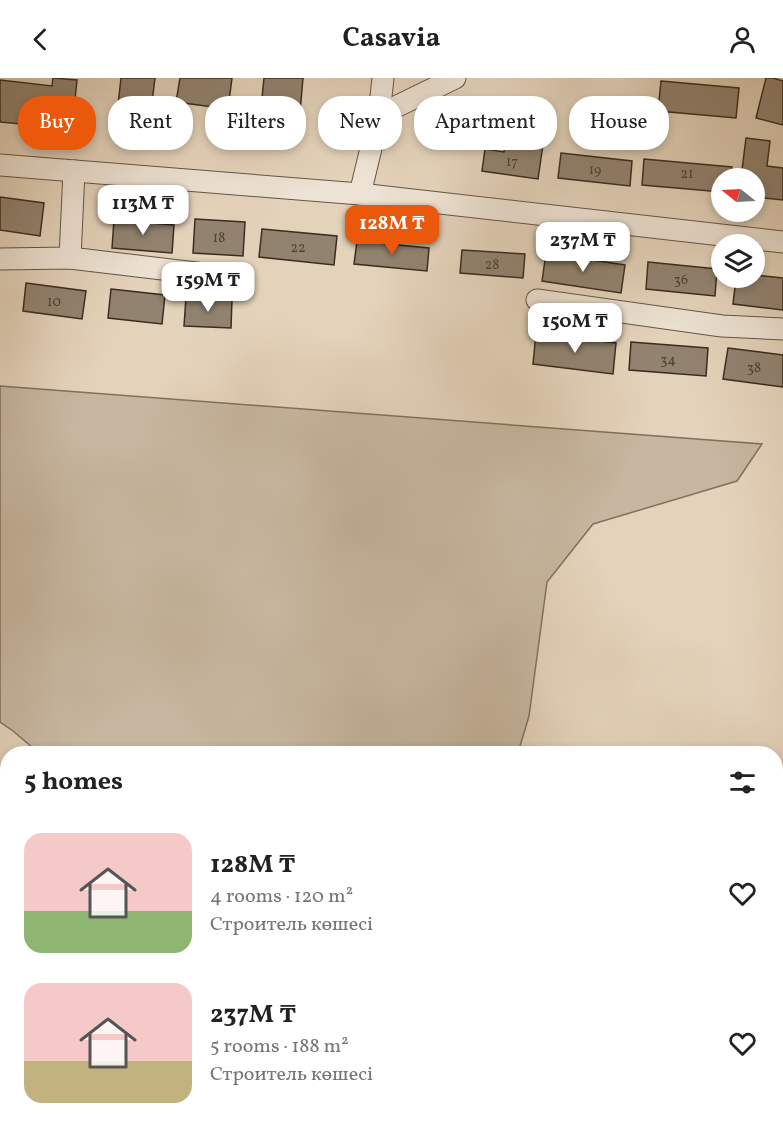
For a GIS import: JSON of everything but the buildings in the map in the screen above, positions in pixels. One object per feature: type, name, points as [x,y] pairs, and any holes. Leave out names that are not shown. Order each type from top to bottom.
[{"type":"street","points":[[381,96],[382,78]]},
{"type":"street","points":[[402,104],[456,78]]},
{"type":"street","points":[[360,194],[371,150]]},
{"type":"street","points":[[0,165],[360,194],[783,242]]},
{"type":"street","points":[[70,258],[74,171]]},
{"type":"street","points":[[0,259],[70,258],[230,277]]},
{"type":"street","points":[[537,300],[722,326],[783,328]]},
{"type":"shaded area","points":[[0,386],[762,444],[737,481],[593,524],[547,582],[529,716],[520,746],[31,746],[0,722]]}]
